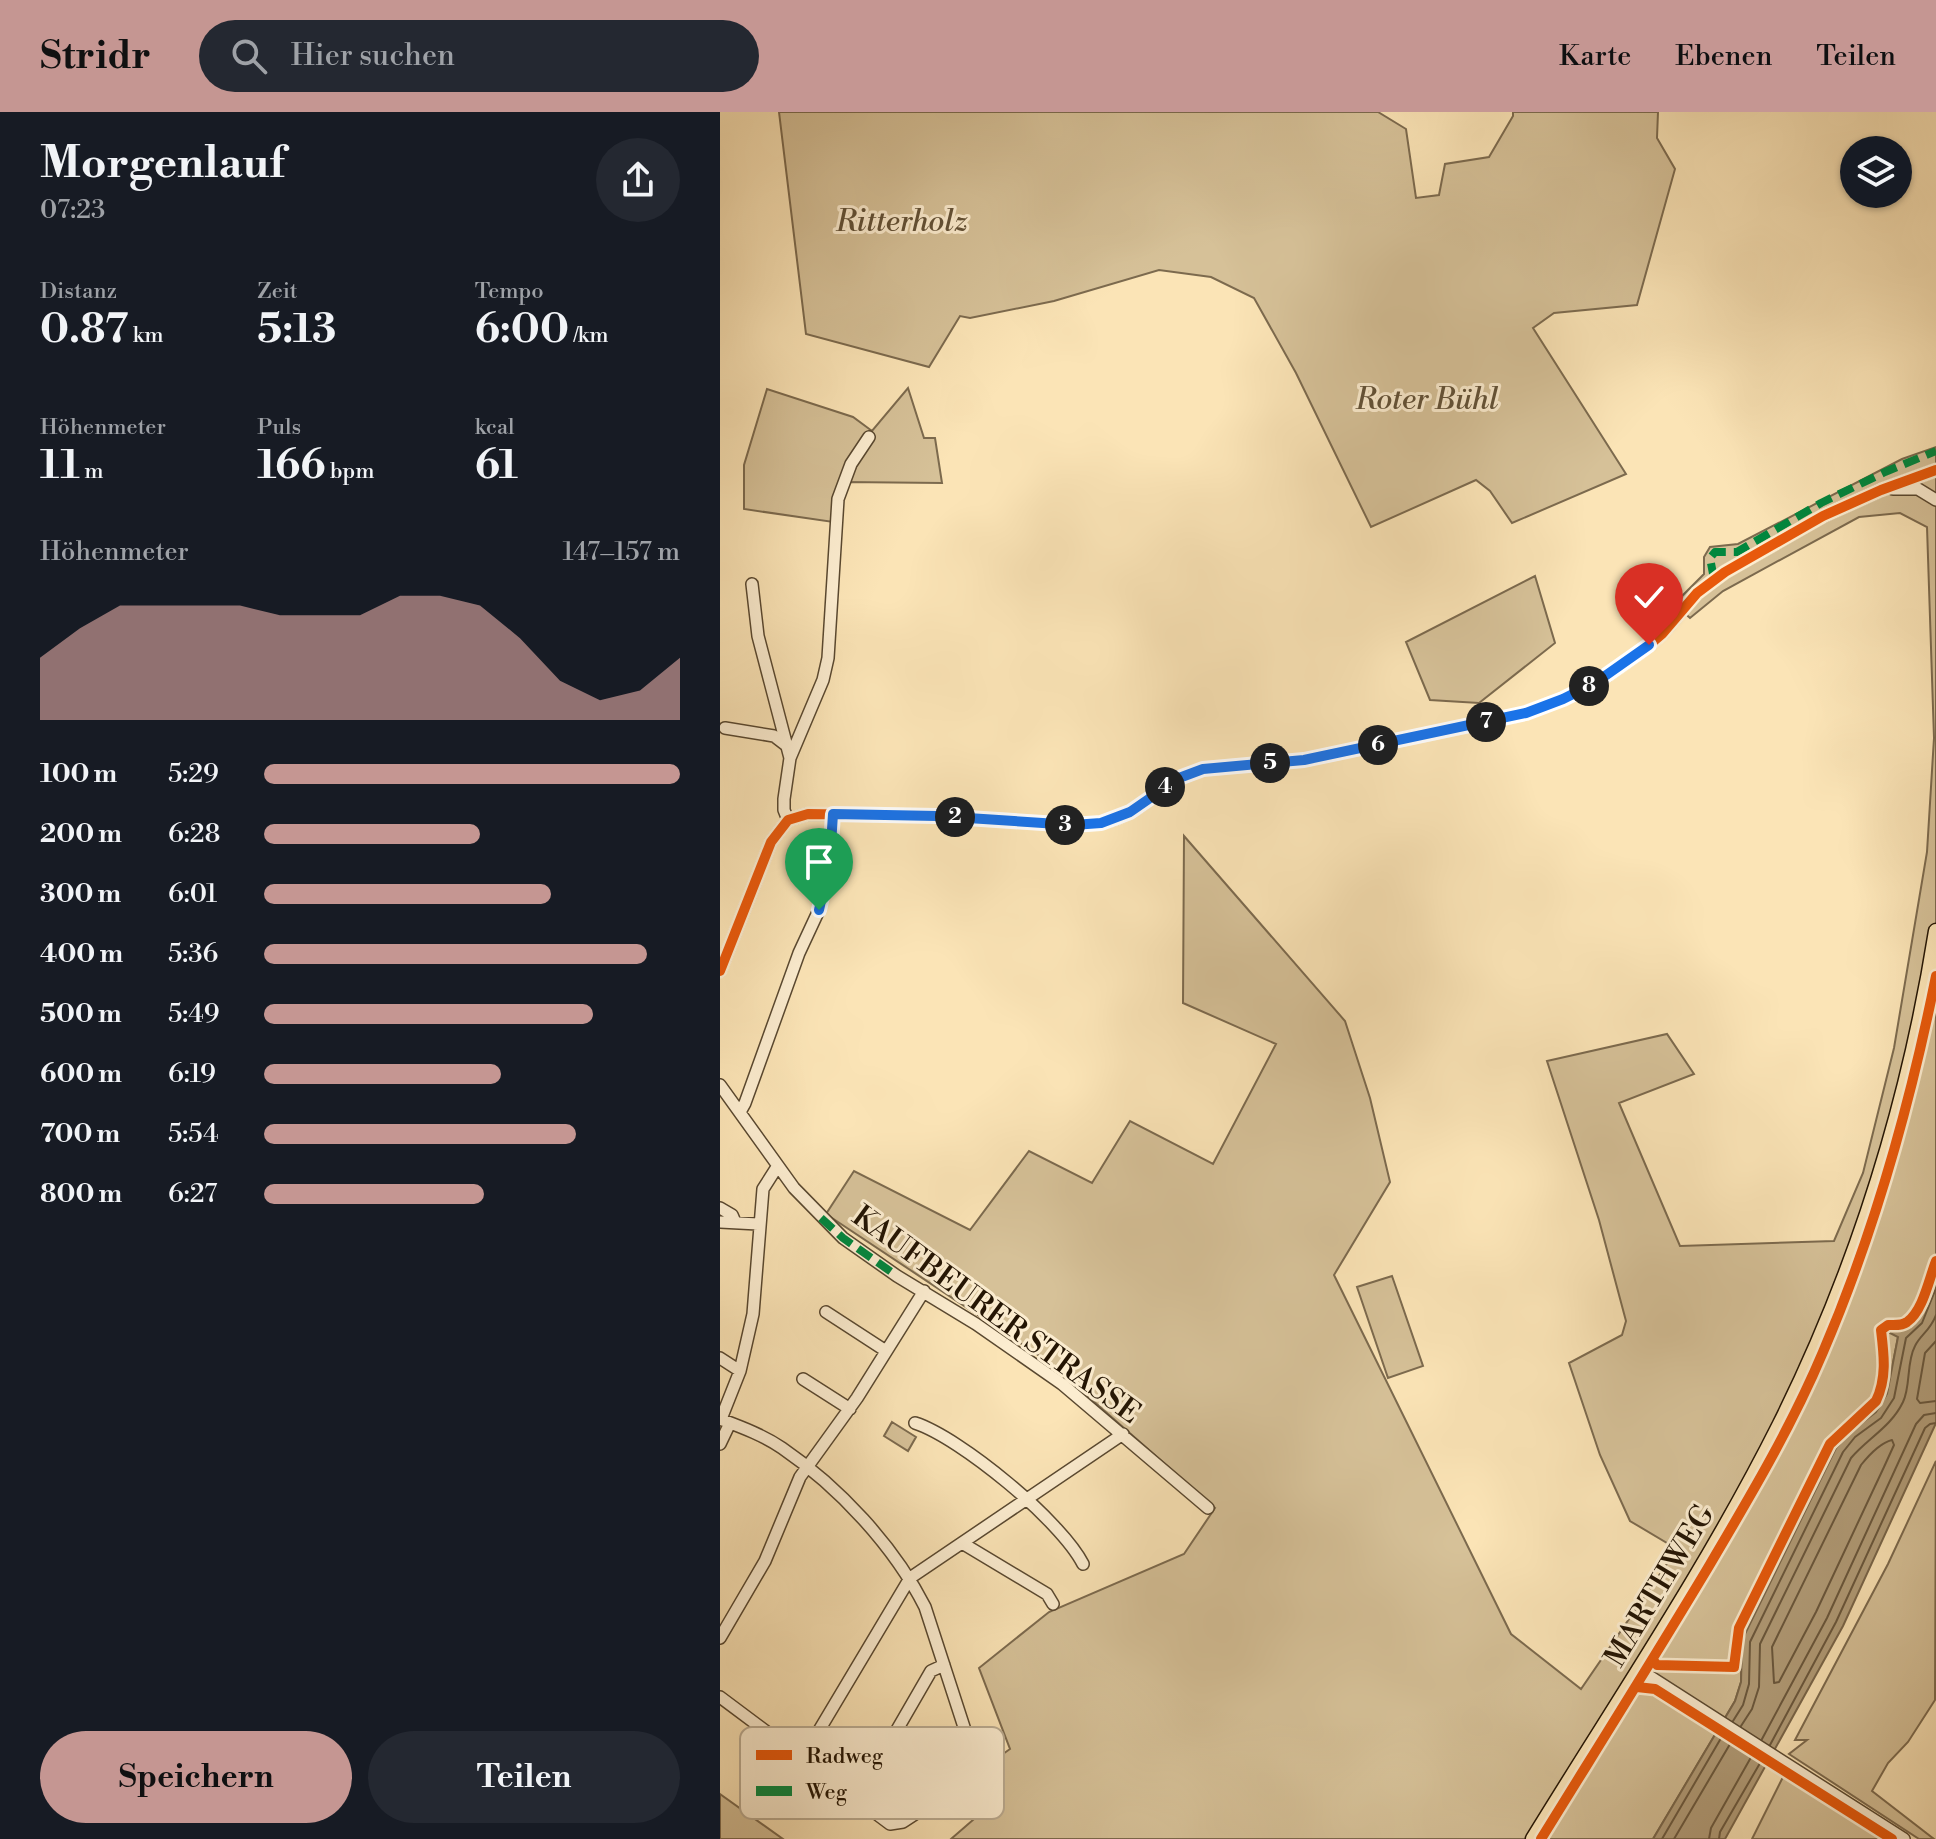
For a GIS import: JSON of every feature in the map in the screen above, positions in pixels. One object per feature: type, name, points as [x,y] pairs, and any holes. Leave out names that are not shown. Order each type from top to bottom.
[{"type":"main road","name":"MARTHWEG","points":[[1533,1839],[1750,1481],[1832,1310],[1873,1196],[1896,1119],[1936,931]]},
{"type":"street","points":[[788,752],[823,680],[828,658],[838,499],[851,464],[869,437]]},
{"type":"street","points":[[720,971],[775,834],[788,820],[800,815],[937,816],[1073,825],[1101,823],[1130,812],[1179,778],[1203,769],[1304,760],[1526,713],[1574,694],[1622,666],[1655,640],[1697,593],[1714,579],[1805,526],[1881,490],[1936,470]]},
{"type":"street","points":[[1881,490],[1918,489],[1936,500]]},
{"type":"street","points":[[752,584],[758,636],[788,752],[784,799],[788,820]]},
{"type":"street","points":[[725,728],[774,736],[788,752]]},
{"type":"street","points":[[740,1112],[799,953],[819,910],[830,860],[833,814]]},
{"type":"street","name":"KAUFBEURER STRASSE","points":[[720,1085],[777,1167],[843,1238],[1062,1384],[1208,1508]]},
{"type":"street","points":[[720,1444],[753,1314],[763,1189],[777,1167]]},
{"type":"street","points":[[720,1208],[732,1215],[735,1222]]},
{"type":"street","points":[[720,1222],[758,1224]]},
{"type":"street","points":[[720,1638],[765,1561],[782,1517],[807,1468],[850,1409],[924,1291]]},
{"type":"street","points":[[826,1312],[886,1351]]},
{"type":"street","points":[[720,1358],[740,1371]]},
{"type":"street","points":[[803,1379],[850,1409]]},
{"type":"street","points":[[724,1420],[781,1447],[807,1468],[861,1518],[910,1578],[925,1607],[964,1727]]},
{"type":"street","points":[[915,1423],[933,1429],[952,1442],[1027,1500],[1077,1552],[1083,1564]]},
{"type":"street","points":[[821,1727],[910,1578],[1123,1434]]},
{"type":"street","points":[[962,1543],[1047,1594],[1053,1604]]},
{"type":"street","points":[[899,1727],[931,1671],[944,1665]]},
{"type":"street","points":[[1638,1669],[1904,1839]]},
{"type":"street","points":[[720,1697],[760,1727]]},
{"type":"street","points":[[883,1819],[896,1825],[905,1819]]},
{"type":"green space","points":[[779,112],[1378,112],[1406,129],[1416,198],[1439,195],[1445,164],[1489,157],[1513,112],[1658,112],[1657,138],[1675,169],[1637,305],[1554,313],[1533,328],[1626,474],[1512,523],[1490,491],[1476,480],[1371,527],[1296,373],[1254,298],[1211,277],[1159,270],[1054,301],[970,318],[960,316],[929,367],[806,334]]},
{"type":"green space","points":[[908,388],[924,438],[935,438],[942,483],[844,482],[833,522],[744,509],[744,465],[767,389],[853,417],[872,431]]},
{"type":"green space","points":[[1936,447],[1936,1265],[1925,1299],[1912,1323],[1903,1329],[1889,1327],[1898,1337],[1887,1394],[1876,1412],[1850,1432],[1742,1640],[1741,1682],[1735,1701],[1653,1839],[951,1839],[974,1819],[1004,1819],[1004,1753],[1010,1749],[979,1668],[1049,1612],[1184,1554],[1215,1508],[1050,1363],[826,1214],[854,1171],[970,1230],[1029,1151],[1092,1183],[1130,1121],[1213,1164],[1276,1044],[1183,1003],[1184,836],[1345,1021],[1370,1098],[1390,1182],[1334,1275],[1511,1634],[1581,1689],[1677,1549],[1630,1521],[1600,1455],[1569,1363],[1622,1335],[1626,1321],[1599,1220],[1547,1061],[1667,1034],[1694,1074],[1619,1103],[1680,1246],[1834,1241],[1863,1173],[1894,1048],[1927,852],[1934,738],[1927,527],[1900,513],[1859,517],[1723,591],[1690,618],[1674,604],[1704,574],[1704,557],[1710,547],[1738,544],[1902,459]]},
{"type":"green space","points":[[1535,576],[1555,643],[1479,703],[1430,700],[1406,642]]},
{"type":"green space","points":[[1392,1276],[1423,1366],[1388,1378],[1357,1287]]},
{"type":"green space","points":[[892,1422],[916,1437],[908,1451],[884,1436]]},
{"type":"green space","points":[[1936,1461],[1935,1700],[1908,1742],[1888,1763],[1872,1791],[1934,1839],[1919,1839],[1789,1754],[1807,1740],[1795,1740],[1888,1564]]},
{"type":"green space","points":[[1785,1773],[1876,1831],[1888,1839],[1752,1839]]},
{"type":"green space","points":[[720,1794],[740,1808],[740,1819],[755,1819],[783,1839],[720,1839]]},
{"type":"water","points":[[1936,1265],[1936,1423],[1843,1626],[1725,1839],[1653,1839],[1735,1701],[1741,1682],[1742,1640],[1836,1448],[1850,1432],[1876,1412],[1887,1394],[1898,1337],[1886,1331],[1888,1327],[1903,1329],[1912,1323],[1921,1308]]},
{"type":"marked path","points":[[1714,579],[1710,558],[1715,552],[1737,552],[1821,503],[1936,451]]},
{"type":"marked path","points":[[821,1218],[843,1238],[897,1276]]},
{"type":"cycle path","points":[[720,971],[771,842],[788,820],[808,814],[937,816],[1073,825],[1101,823],[1137,808],[1179,778],[1203,769],[1304,760],[1515,716],[1563,699],[1608,675],[1662,634],[1697,593],[1725,572],[1823,516],[1936,470]]},
{"type":"cycle path","points":[[1541,1839],[1722,1544],[1811,1380],[1875,1214],[1903,1120],[1936,976]]},
{"type":"cycle path","points":[[1653,1660],[1657,1665],[1734,1667],[1739,1628],[1830,1444],[1876,1401],[1883,1375],[1881,1330],[1888,1325],[1905,1323],[1913,1317],[1936,1261]]},
{"type":"cycle path","points":[[1637,1687],[1655,1689],[1892,1839]]},
{"type":"route","points":[[819,910],[830,860],[833,814],[937,816],[1073,825],[1101,823],[1130,812],[1179,778],[1203,769],[1304,760],[1526,713],[1595,683],[1649,645]]},
{"type":"park label","name":"Ritterholz","points":[[902,222]]},
{"type":"park label","name":"Roter Bühl","points":[[1427,400]]}]
